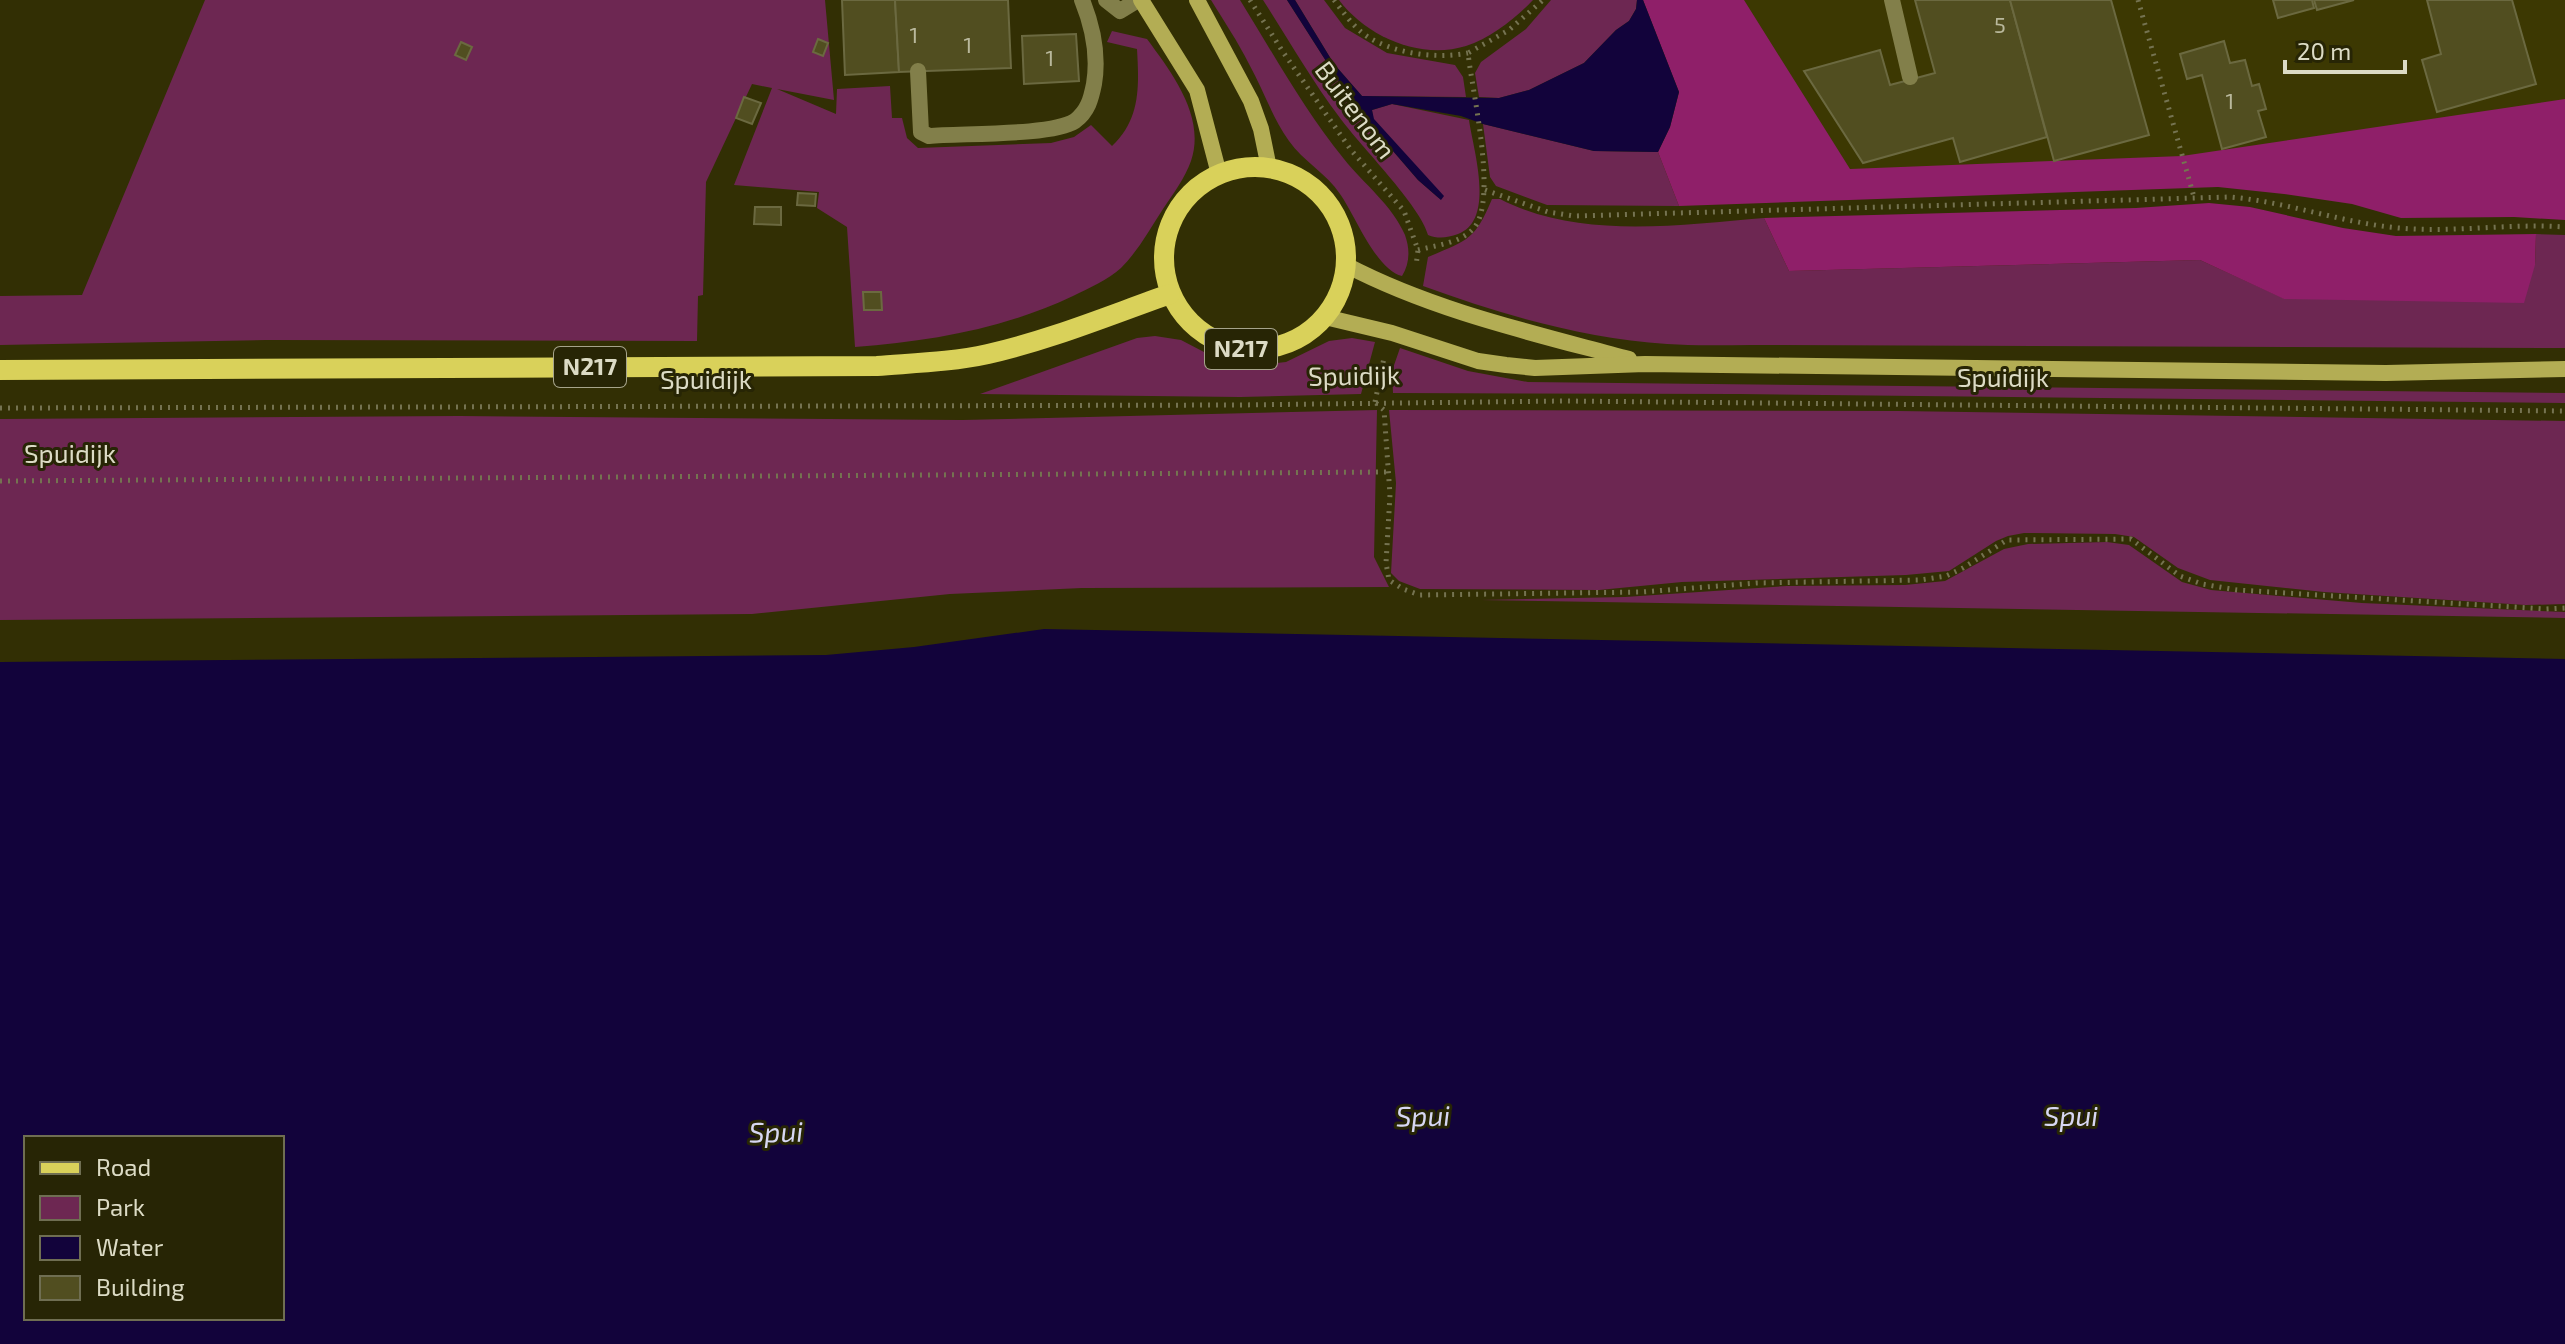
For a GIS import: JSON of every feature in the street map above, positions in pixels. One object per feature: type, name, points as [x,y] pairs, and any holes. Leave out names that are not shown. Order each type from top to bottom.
[{"type":"main road","points":[[1140,0],[1197,90],[1219,174]]},
{"type":"main road","points":[[1197,0],[1251,101],[1269,168]]},
{"type":"main road","name":"N217","points":[[1244,168],[1269,168],[1301,179],[1326,202],[1342,232],[1346,265],[1335,302],[1308,333],[1287,344],[1264,349],[1241,349],[1199,331],[1182,314],[1170,294],[1164,275],[1163,254],[1170,224],[1186,198],[1201,184],[1219,174],[1244,168]]},
{"type":"main road","name":"Spuidijk","points":[[1346,265],[1383,284],[1453,309],[1645,364]]},
{"type":"main road","name":"Spuidijk","points":[[0,370],[877,366],[985,354],[1022,345],[1170,294]]},
{"type":"main road","name":"Spuidijk","points":[[1325,317],[1392,333],[1478,361],[1535,368],[1645,364],[2386,373],[2565,369]]},
{"type":"lane","points":[[918,71],[921,132],[929,136],[1046,131],[1074,122],[1090,105],[1095,76],[1094,30],[1082,0]]},
{"type":"lane","points":[[1106,0],[1120,11],[1140,0]]},
{"type":"lane","points":[[1892,0],[1910,77]]},
{"type":"path","name":"Buitenom","points":[[1250,0],[1351,150],[1404,211],[1418,250],[1464,237],[1473,229],[1480,218],[1485,190]]},
{"type":"path","points":[[1334,0],[1359,30],[1381,44],[1431,55],[1468,53],[1509,30],[1543,0]]},
{"type":"path","points":[[2138,0],[2194,197]]},
{"type":"path","points":[[1468,53],[1485,190],[1548,212],[1596,216],[2194,197],[2252,199],[2341,219],[2401,228],[2565,227]]},
{"type":"path","points":[[1375,402],[1384,410],[1388,472],[1386,563],[1389,580],[1420,595],[1566,595],[1757,583],[1920,580],[1946,576],[2007,540],[2131,539],[2180,576],[2202,584],[2237,590],[2565,608]]},
{"type":"path","name":"Spuidijk","points":[[0,408],[1238,405],[1375,402],[2042,404],[2565,411]]},
{"type":"path","name":"Spuidijk","points":[[0,481],[1388,472]]},
{"type":"shaded area","points":[[1643,0],[1744,0],[1850,169],[2182,156],[2565,99],[2565,220],[2401,218],[2352,204],[2218,187],[1679,206],[1658,152],[1670,127],[1679,92]]},
{"type":"shaded area","points":[[1733,0],[2565,0],[2565,121],[2182,181],[1847,172]]},
{"type":"shaded area","points":[[2209,203],[2250,207],[2343,228],[2396,236],[2536,234],[2535,265],[2524,303],[2284,299],[2200,260],[1789,271],[1764,218],[2136,208]]},
{"type":"green space","points":[[205,0],[825,0],[834,100],[777,89],[836,114],[837,89],[890,86],[892,118],[902,118],[907,138],[918,148],[1051,143],[1074,137],[1091,125],[1112,146],[1133,113],[1138,76],[1137,49],[1107,42],[1112,31],[1147,39],[1157,52],[1184,96],[1194,128],[1194,145],[1186,174],[1138,247],[1116,272],[1092,287],[1020,317],[939,337],[855,347],[847,227],[817,208],[819,192],[734,185],[772,88],[752,84],[706,182],[703,295],[698,296],[697,341],[266,340],[0,345],[0,296],[82,295]]},
{"type":"green space","points":[[1211,0],[1240,0],[1316,121],[1344,159],[1393,214],[1408,245],[1408,261],[1402,276],[1383,264],[1335,187],[1289,141]]},
{"type":"green space","points":[[1263,0],[1287,0],[1356,108],[1418,180],[1441,200],[1373,119],[1372,110],[1392,104],[1469,120],[1479,183],[1476,214],[1470,226],[1450,236],[1428,235],[1414,208],[1330,104]]},
{"type":"green space","points":[[1295,0],[1324,0],[1345,28],[1387,53],[1455,65],[1463,77],[1466,97],[1362,96],[1334,64]]},
{"type":"green space","points":[[1339,0],[1533,0],[1485,38],[1448,50],[1431,50],[1379,35]]},
{"type":"green space","points":[[1551,0],[1637,0],[1629,21],[1584,63],[1529,90],[1499,98],[1479,97],[1475,73],[1481,62],[1526,29]]},
{"type":"green space","points":[[1483,124],[1594,151],[1658,152],[1679,206],[1547,205],[1496,186],[1490,177]]},
{"type":"green space","points":[[1492,199],[1562,220],[1596,225],[1664,226],[1764,218],[1789,271],[2200,260],[2285,299],[2535,265],[2536,234],[2565,235],[2565,348],[1699,345],[1636,341],[1543,324],[1423,286],[1428,257],[1469,237]]},
{"type":"green space","points":[[1155,336],[1181,340],[1225,363],[1251,366],[1286,362],[1329,341],[1352,338],[1375,342],[1361,394],[1240,397],[980,394],[1137,338]]},
{"type":"green space","points":[[1400,348],[1468,371],[1528,382],[2565,393],[2565,403],[1393,393],[1392,371]]},
{"type":"green space","points":[[1377,410],[1374,557],[1389,587],[1082,588],[950,594],[752,614],[0,620],[0,419],[459,416],[962,420]]},
{"type":"green space","points":[[1389,410],[1899,411],[2565,421],[2565,604],[2526,605],[2324,592],[2210,580],[2178,568],[2134,537],[2115,534],[2024,533],[2008,536],[1949,571],[1906,575],[1682,582],[1599,590],[1420,589],[1399,581],[1391,573],[1396,483]]},
{"type":"green space","points":[[2107,542],[2129,545],[2182,582],[2211,590],[2362,603],[2565,612],[2565,618],[1481,600],[1625,597],[1787,586],[1905,585],[1945,581],[2004,549],[2028,544]]},
{"type":"water","points":[[1287,0],[1295,0],[1334,64],[1362,96],[1499,98],[1529,90],[1584,63],[1629,21],[1637,0],[1643,0],[1679,92],[1670,127],[1658,152],[1594,151],[1461,116],[1392,104],[1372,110],[1374,119],[1444,196],[1441,200],[1418,180],[1356,108]]},
{"type":"water","name":"Spui","points":[[1044,629],[2565,659],[2565,1344],[0,1344],[0,662],[826,655],[914,647]]},
{"type":"building","points":[[842,0],[895,0],[899,72],[845,75]]},
{"type":"building","points":[[895,0],[1008,0],[1011,68],[899,72]]},
{"type":"building","points":[[1915,0],[2010,0],[2047,137],[1960,162],[1953,138],[1863,163],[1804,71],[1880,50],[1890,85],[1935,73]]},
{"type":"building","points":[[2010,0],[2111,0],[2149,135],[2054,161]]},
{"type":"building","points":[[2273,0],[2312,0],[2314,8],[2278,18]]},
{"type":"building","points":[[2314,0],[2354,0],[2317,10]]},
{"type":"building","points":[[2427,0],[2512,0],[2536,84],[2437,112],[2422,60],[2441,54]]},
{"type":"building","points":[[1076,34],[1079,81],[1024,84],[1022,36]]},
{"type":"building","points":[[818,39],[828,43],[823,56],[813,52]]},
{"type":"building","points":[[2224,41],[2230,63],[2245,60],[2252,86],[2259,84],[2266,109],[2258,111],[2266,137],[2222,149],[2202,75],[2187,79],[2180,54]]},
{"type":"building","points":[[461,42],[472,47],[466,60],[455,55]]},
{"type":"building","points":[[744,97],[761,103],[752,124],[736,118]]},
{"type":"building","points":[[798,193],[816,194],[815,206],[797,205]]},
{"type":"building","points":[[755,207],[781,207],[781,225],[754,224]]},
{"type":"building","points":[[863,292],[881,292],[882,310],[864,310]]}]
